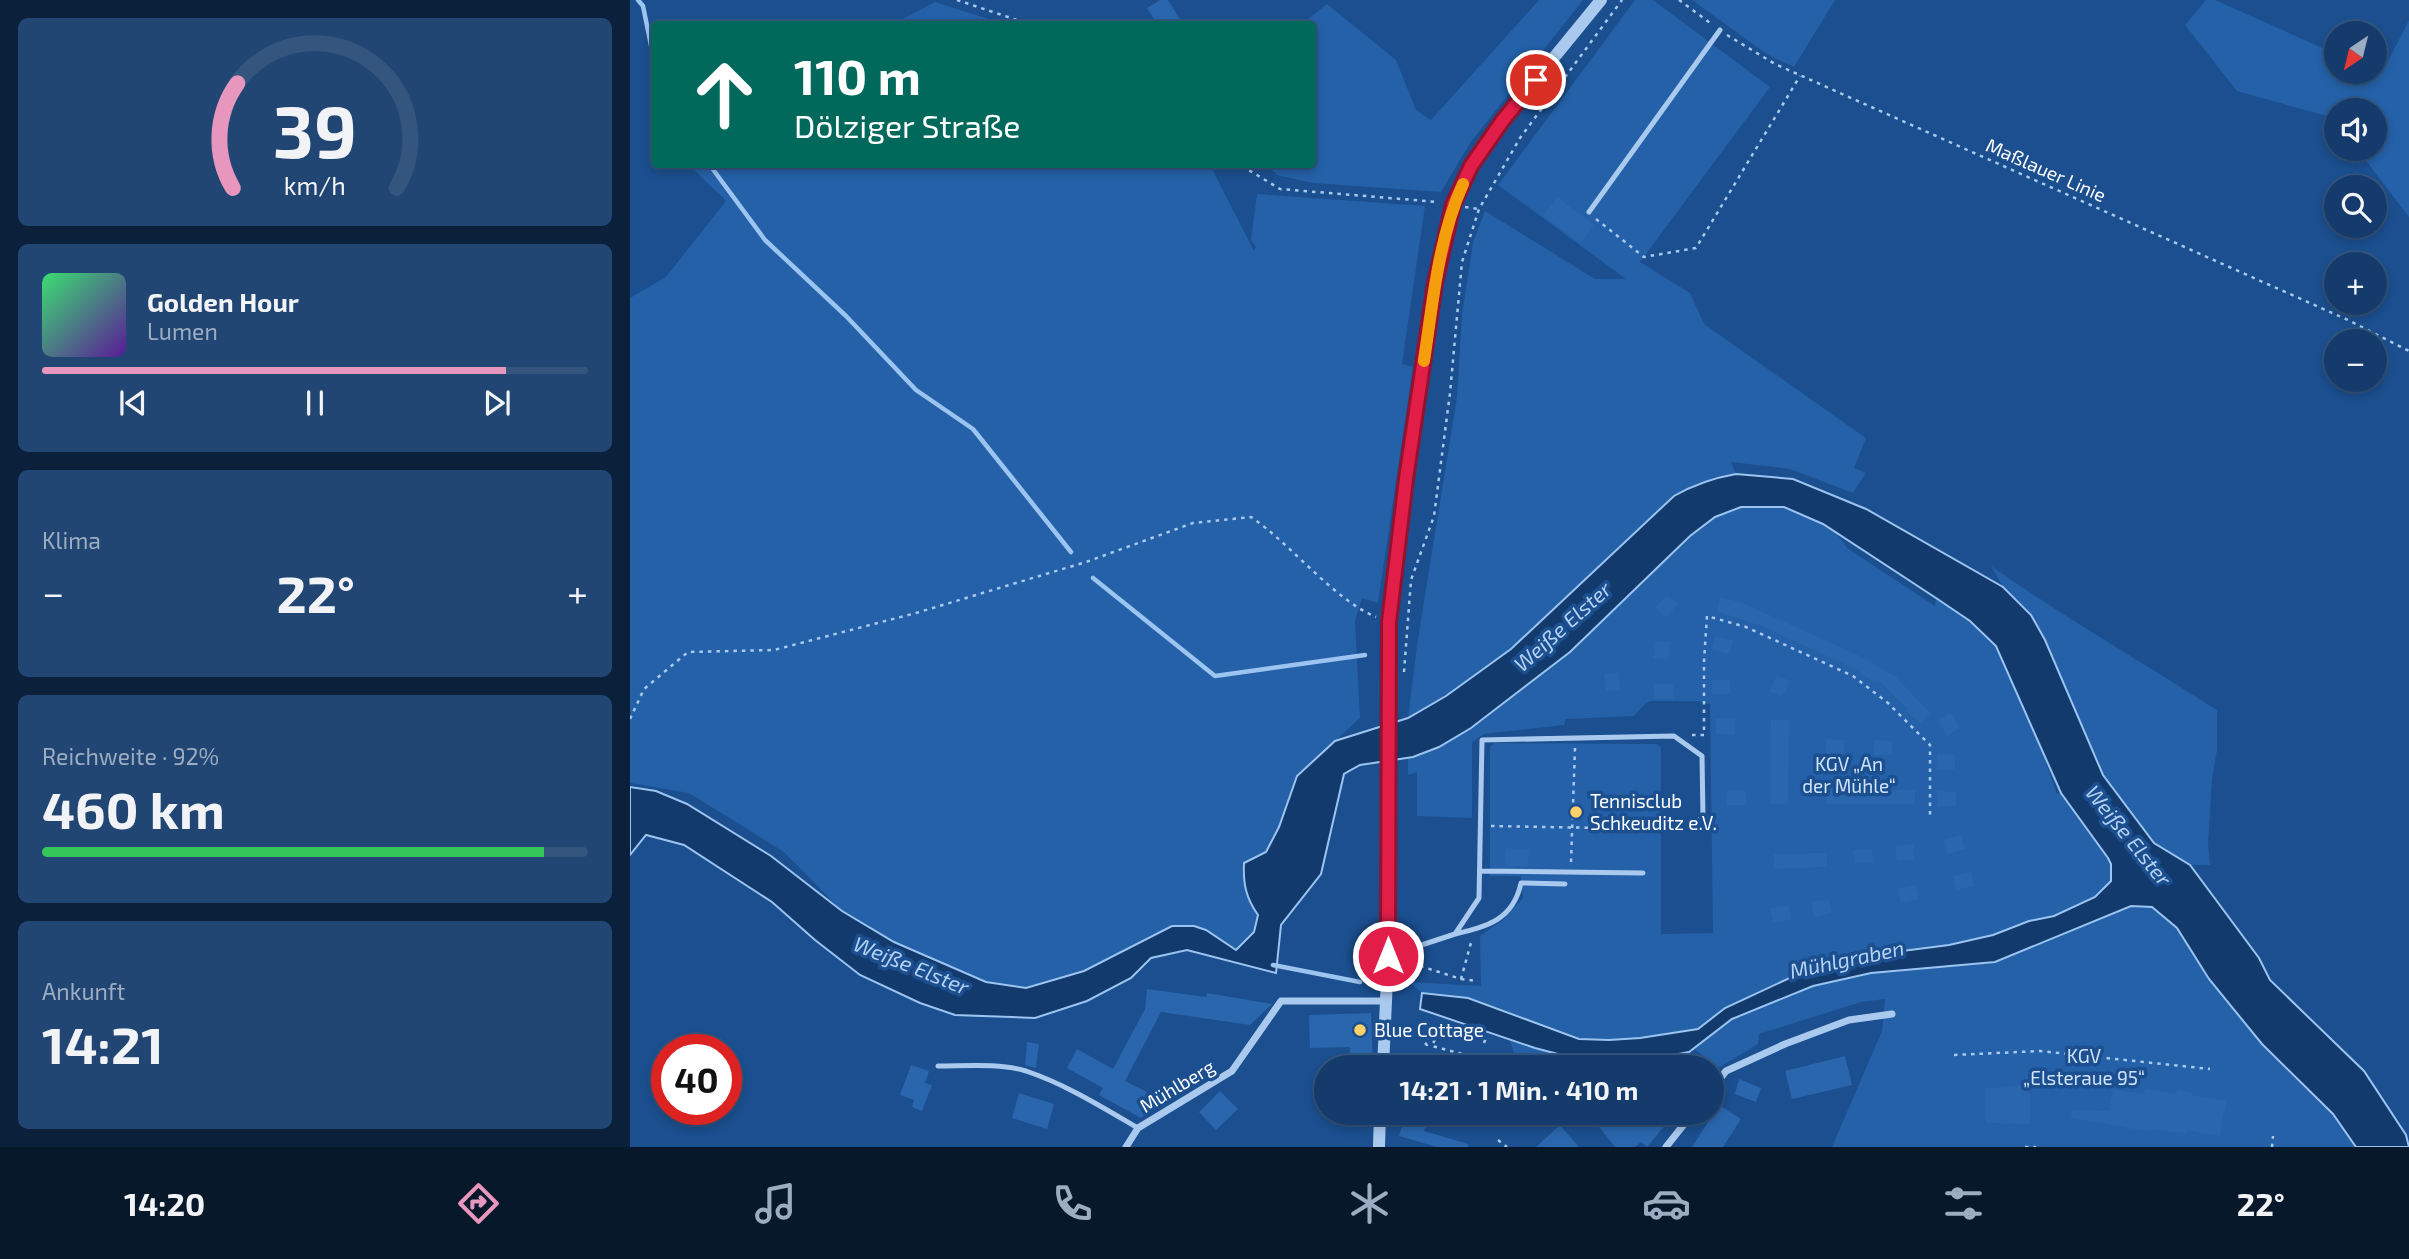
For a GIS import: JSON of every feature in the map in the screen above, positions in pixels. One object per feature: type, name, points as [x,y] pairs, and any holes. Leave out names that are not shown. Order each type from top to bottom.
[{"type":"street","points":[[1384,1055],[1393,958],[1388,718],[1389,622],[1406,479],[1435,283],[1453,205],[1471,166],[1503,120],[1601,0]]},
{"type":"street","name":"Mühlberg","points":[[1126,1147],[1138,1128],[1233,1070],[1281,1001],[1388,1001]]},
{"type":"street","points":[[1724,1074],[1785,1045],[1849,1020],[1892,1014]]},
{"type":"street","points":[[1379,1147],[1380,1125]]},
{"type":"street","points":[[1667,1147],[1684,1125]]},
{"type":"lane","points":[[1589,212],[1720,30]]},
{"type":"lane","points":[[1455,934],[1479,898],[1482,740],[1675,736],[1702,756],[1703,817],[1690,827]]},
{"type":"lane","points":[[1480,871],[1643,873]]},
{"type":"lane","points":[[1393,958],[1501,918],[1518,899],[1521,883],[1565,884]]},
{"type":"lane","points":[[938,1066],[976,1065],[1024,1070],[1080,1095],[1138,1128]]},
{"type":"path","points":[[957,0],[1019,21]]},
{"type":"path","points":[[1404,674],[1411,580],[1434,516],[1450,393],[1462,262],[1474,222],[1520,138],[1622,0]]},
{"type":"path","name":"Maßlauer Linie","points":[[1679,0],[1720,30],[1775,64],[2348,320],[2409,351]]},
{"type":"path","points":[[1589,212],[1644,257],[1696,248],[1800,76]]},
{"type":"path","points":[[1246,168],[1280,189],[1426,200]]},
{"type":"path","points":[[630,719],[644,689],[688,652],[774,650],[916,613],[1073,566],[1193,523],[1251,517],[1274,532],[1314,571],[1363,612],[1389,622]]},
{"type":"path","points":[[1675,736],[1704,735],[1707,616],[1746,627],[1853,676],[1888,703],[1930,745],[1930,816]]},
{"type":"path","points":[[1570,872],[1575,748]]},
{"type":"path","points":[[1480,826],[1655,829]]},
{"type":"path","points":[[1461,979],[1475,929]]},
{"type":"path","points":[[1393,958],[1461,979],[1478,981]]},
{"type":"path","points":[[1483,1044],[1487,1035]]},
{"type":"path","points":[[1425,1044],[1427,1045],[1429,1038],[1434,1039],[1432,1046],[1466,1055]]},
{"type":"path","points":[[1954,1055],[2040,1051],[2210,1069]]},
{"type":"path","points":[[2272,1147],[2273,1136]]},
{"type":"path","points":[[1498,1140],[1507,1147]]},
{"type":"path","points":[[2025,1147],[2036,1147]]},
{"type":"green space","points":[[1539,0],[1583,0],[1470,143],[1441,192],[1313,183],[1277,175],[1270,168],[1316,168],[1316,21],[1306,21],[1327,4],[1396,60],[1416,110],[1431,120]]},
{"type":"green space","points":[[1635,0],[1653,0],[1770,87],[1640,262],[1690,293],[1704,324],[1866,438],[1854,468],[1866,473],[1853,493],[1790,469],[1731,462],[1736,474],[1714,477],[1659,509],[1511,649],[1446,696],[1408,718],[1417,645],[1457,397],[1462,315],[1473,243],[1485,211],[1595,279],[1626,279],[1498,185]]},
{"type":"green space","points":[[1692,0],[1835,0],[1794,67],[1768,55]]},
{"type":"green space","points":[[2206,0],[2215,0],[2324,49],[2324,84],[2387,84],[2387,63],[2409,20],[2409,217],[2387,188],[2387,175],[2377,175],[2366,161],[2387,161],[2387,98],[2324,98],[2324,115],[2237,91],[2185,25]]},
{"type":"green space","points":[[935,2],[995,21],[899,21]]},
{"type":"green space","points":[[692,168],[1212,168],[1254,251],[1256,247],[1251,240],[1257,194],[1425,206],[1402,364],[1413,367],[1378,603],[1362,598],[1355,621],[1360,718],[1297,776],[1279,827],[1266,852],[1244,863],[1246,890],[1258,915],[1254,932],[1236,951],[1206,930],[1194,926],[1172,926],[1084,971],[1026,988],[986,982],[894,942],[842,911],[784,852],[689,793],[630,783],[630,298],[666,277],[726,201]]},
{"type":"green space","name":"KGV „An der Mühle“","points":[[1741,507],[1784,507],[1823,524],[1836,532],[1847,548],[1935,606],[1936,598],[1970,620],[1996,646],[2042,751],[2057,794],[2061,793],[2108,857],[2111,864],[2111,881],[2095,897],[2054,916],[2029,921],[1993,935],[1949,945],[1848,958],[1807,970],[1725,1008],[1698,1029],[1640,1038],[1579,1039],[1468,998],[1422,993],[1409,982],[1481,986],[1480,936],[1503,920],[1523,898],[1521,876],[1490,876],[1490,747],[1495,743],[1657,744],[1661,747],[1661,934],[1713,933],[1710,704],[1697,701],[1651,701],[1634,716],[1566,719],[1564,725],[1484,734],[1472,742],[1472,818],[1417,816],[1417,772],[1408,775],[1408,757],[1439,747],[1482,721],[1570,652],[1690,536],[1715,517]]},
{"type":"green space","points":[[1991,566],[2217,710],[2217,750],[2212,779],[2208,843],[2210,865],[2190,865],[2154,843],[2103,775],[2056,664],[2031,615],[2003,587]]},
{"type":"green space","name":"KGV „Elsteraue 95“","points":[[2131,906],[2152,907],[2177,928],[2209,979],[2262,1044],[2333,1114],[2356,1147],[1832,1147],[1882,1031],[1885,999],[1861,1002],[1759,1034],[1758,1044],[1724,1064],[1724,1055],[1702,1055],[1693,1048],[1731,1019],[1813,986]]},
{"type":"green space","points":[[1510,1041],[1564,1055],[1515,1055]]},
{"type":"water","name":"Weiße Elster","points":[[1736,474],[1793,479],[1866,509],[2003,587],[2031,615],[2045,640],[2103,775],[2154,843],[2190,865],[2259,958],[2270,980],[2364,1071],[2406,1135],[2409,1147],[2356,1147],[2333,1114],[2262,1044],[2209,979],[2177,928],[2152,907],[2131,906],[1995,962],[1871,973],[1813,986],[1732,1019],[1689,1052],[1674,1055],[1562,1055],[1420,1009],[1422,993],[1468,998],[1579,1039],[1640,1038],[1698,1029],[1725,1008],[1807,970],[1848,958],[1949,945],[1993,935],[2029,921],[2054,916],[2095,897],[2111,881],[2111,864],[2061,793],[1996,646],[1970,621],[1936,598],[1823,524],[1784,507],[1741,507],[1715,517],[1690,536],[1570,652],[1471,728],[1439,747],[1413,757],[1360,765],[1344,774],[1321,874],[1281,925],[1276,973],[1187,950],[1151,958],[1131,978],[1087,1001],[1035,1018],[955,1015],[920,1003],[860,975],[772,902],[684,845],[646,835],[630,855],[630,787],[656,791],[687,804],[771,856],[842,911],[894,942],[986,982],[1026,988],[1084,971],[1172,926],[1194,926],[1206,930],[1236,950],[1254,932],[1258,915],[1246,890],[1244,863],[1266,852],[1279,827],[1297,776],[1335,741],[1408,718],[1446,696],[1511,649],[1674,496],[1720,477]]},
{"type":"building","points":[[1160,0],[1168,0],[1181,21],[1155,21],[1147,8]]},
{"type":"building","points":[[1557,197],[1594,225],[1581,243],[1543,216]]},
{"type":"building","points":[[1667,595],[1678,604],[1666,618],[1655,608]]},
{"type":"building","points":[[1720,597],[1743,603],[1862,657],[1896,677],[1930,713],[1920,723],[1877,679],[1875,682],[1855,669],[1762,626],[1717,611]]},
{"type":"building","points":[[1715,636],[1733,640],[1729,654],[1712,650]]},
{"type":"building","points":[[1656,640],[1670,642],[1668,660],[1653,658]]},
{"type":"building","points":[[1619,672],[1620,690],[1606,691],[1604,673]]},
{"type":"building","points":[[1777,675],[1790,681],[1782,697],[1769,691]]},
{"type":"building","points":[[1712,680],[1730,680],[1730,694],[1712,694]]},
{"type":"building","points":[[1654,684],[1673,684],[1673,699],[1654,699]]},
{"type":"building","points":[[1950,713],[1960,728],[1947,736],[1938,720]]},
{"type":"building","points":[[1716,719],[1735,719],[1735,734],[1716,734]]},
{"type":"building","points":[[1771,720],[1789,720],[1788,804],[1770,804]]},
{"type":"building","points":[[1826,739],[1844,740],[1844,754],[1826,754]]},
{"type":"building","points":[[1874,740],[1892,741],[1892,755],[1874,755]]},
{"type":"building","points":[[1937,754],[1955,755],[1955,769],[1936,769]]},
{"type":"building","points":[[1826,789],[1915,790],[1915,804],[1826,804]]},
{"type":"building","points":[[1727,791],[1746,791],[1746,805],[1727,805]]},
{"type":"building","points":[[1938,791],[1956,792],[1956,806],[1937,806]]},
{"type":"building","points":[[1961,835],[1965,849],[1947,854],[1943,840]]},
{"type":"building","points":[[1913,844],[1915,859],[1897,861],[1895,846]]},
{"type":"building","points":[[1506,848],[1529,850],[1528,866],[1505,866]]},
{"type":"building","points":[[1872,848],[1873,862],[1855,864],[1853,850]]},
{"type":"building","points":[[1827,853],[1827,867],[1774,869],[1774,854]]},
{"type":"building","points":[[1971,872],[1974,886],[1956,890],[1953,876]]},
{"type":"building","points":[[1916,885],[1919,899],[1901,903],[1898,889]]},
{"type":"building","points":[[1829,899],[1832,913],[1814,917],[1811,902]]},
{"type":"building","points":[[1788,905],[1791,919],[1773,922],[1770,908]]},
{"type":"building","points":[[1147,989],[1206,997],[1207,993],[1272,1004],[1250,1025],[1161,1012],[1125,1081],[1161,1099],[1141,1118],[1099,1095],[1103,1088],[1067,1068],[1077,1049],[1113,1069],[1145,1009]]},
{"type":"building","points":[[1371,1013],[1373,1055],[1350,1055],[1350,1047],[1310,1048],[1309,1015]]},
{"type":"building","points":[[1027,1042],[1039,1044],[1036,1068],[1025,1065]]},
{"type":"building","points":[[1845,1056],[1852,1085],[1792,1099],[1785,1071]]},
{"type":"building","points":[[911,1065],[929,1071],[925,1083],[932,1085],[922,1111],[912,1107],[914,1100],[900,1095]]},
{"type":"building","points":[[1739,1079],[1761,1088],[1756,1102],[1735,1094]]},
{"type":"building","points":[[2030,1084],[2030,1124],[1986,1123],[1985,1088]]},
{"type":"building","points":[[2113,1089],[2144,1094],[2145,1089],[2176,1094],[2177,1090],[2226,1101],[2220,1136],[2187,1130],[2187,1134],[2153,1129],[2152,1132],[2071,1118],[2072,1110],[2109,1111]]},
{"type":"building","points":[[1220,1091],[1238,1109],[1216,1130],[1199,1112]]},
{"type":"building","points":[[1019,1093],[1054,1104],[1047,1129],[1012,1118]]},
{"type":"building","points":[[1724,1108],[1741,1119],[1723,1147],[1692,1147],[1706,1125],[1724,1125]]},
{"type":"building","points":[[1402,1125],[1426,1125],[1424,1131],[1468,1144],[1468,1147],[1437,1147],[1399,1136]]},
{"type":"building","points":[[1560,1125],[1579,1147],[1536,1147]]},
{"type":"building","points":[[1598,1125],[1665,1125],[1647,1147],[1641,1142],[1635,1147],[1615,1147]]},
{"type":"waterway","points":[[638,0],[643,6],[651,45]]},
{"type":"waterway","points":[[712,168],[765,240],[846,316],[916,390],[973,429],[1071,552]]},
{"type":"waterway","points":[[1093,578],[1215,676],[1365,655]]},
{"type":"waterway","name":"Mühlgraben","points":[[1273,965],[1360,982]]},
{"type":"slow traffic","points":[[1424,361],[1435,283],[1453,205],[1463,184]]},
{"type":"place","name":"Tennisclub Schkeuditz e.V.","points":[[1576,812]]},
{"type":"place","name":"Blue Cottage","points":[[1360,1030]]},
{"type":"route","points":[[1388,956],[1389,622],[1406,479],[1435,283],[1453,205],[1471,166],[1503,120],[1536,80]]}]
